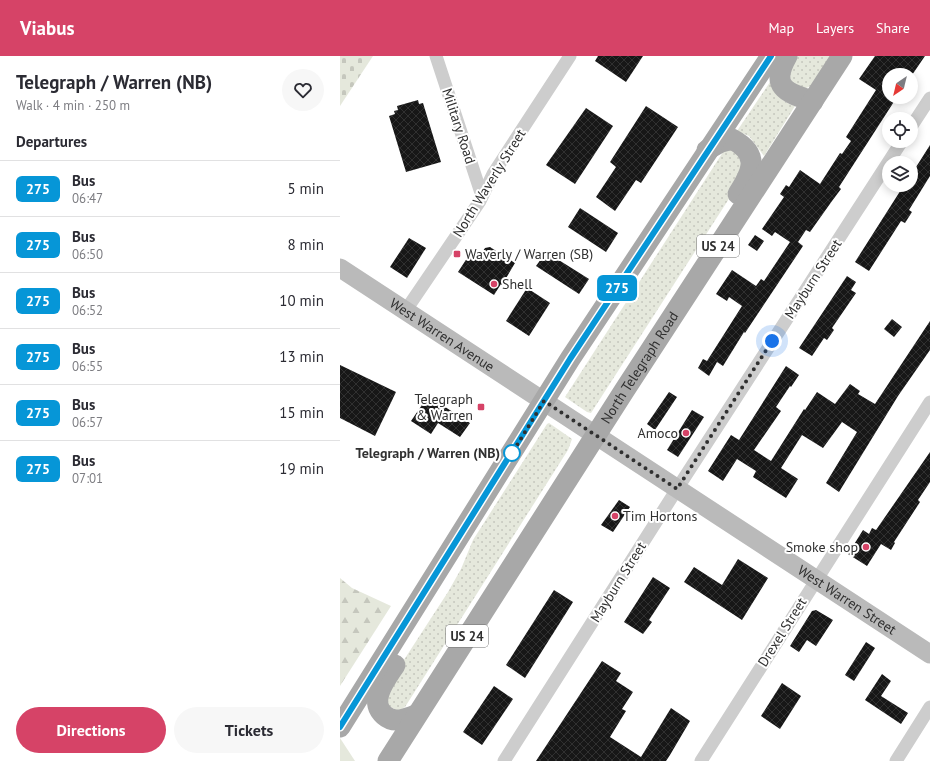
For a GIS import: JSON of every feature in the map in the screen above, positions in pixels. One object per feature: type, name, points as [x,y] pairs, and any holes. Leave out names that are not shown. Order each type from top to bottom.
[{"type":"main road","points":[[340,727],[544,401],[707,150],[771,56]]},
{"type":"main road","points":[[787,56],[780,73],[779,82],[782,87],[790,93],[813,100]]},
{"type":"main road","name":"North Telegraph Road","points":[[388,761],[624,391],[842,56]]},
{"type":"main road","points":[[624,391],[626,365],[744,185],[751,169],[752,158],[748,151],[741,144],[732,139],[721,142],[707,150]]},
{"type":"main road","name":"West Warren Avenue","points":[[340,268],[544,401]]},
{"type":"main road","name":"West Warren Street","points":[[544,401],[597,435],[650,472],[930,654]]},
{"type":"main road","points":[[416,715],[397,721],[387,718],[378,710],[377,700],[382,686],[449,581],[454,545]]},
{"type":"street","name":"Military Road","points":[[436,56],[482,196]]},
{"type":"street","name":"North Waverly Street","points":[[406,310],[482,196],[493,174],[570,56]]},
{"type":"street","points":[[918,116],[930,98]]},
{"type":"street","name":"Mayburn Street","points":[[504,761],[677,489],[897,148]]},
{"type":"street","name":"Drexel Street","points":[[701,761],[815,580],[930,402]]},
{"type":"street","points":[[896,761],[930,707]]},
{"type":"green space","points":[[340,56],[373,56],[340,106]]},
{"type":"green space","points":[[790,56],[831,56],[811,86],[804,89],[791,83],[787,63]]},
{"type":"green space","points":[[770,82],[777,94],[783,100],[795,106],[764,156],[749,136],[737,131]]},
{"type":"green space","points":[[725,149],[737,150],[742,167],[734,191],[591,413],[587,412],[565,397]]},
{"type":"green space","points":[[549,423],[572,439],[568,450],[405,707],[398,711],[389,706],[385,696],[389,683],[448,592],[461,569],[473,540]]},
{"type":"green space","points":[[340,578],[352,588],[391,606],[340,686]]},
{"type":"green space","points":[[340,738],[355,761],[340,761]]},
{"type":"building","points":[[598,56],[643,56],[626,82],[595,61]]},
{"type":"building","points":[[875,56],[925,56],[917,68],[882,68],[882,104],[892,104],[887,112],[882,112],[882,120],[839,187],[841,189],[810,232],[806,230],[798,242],[803,246],[745,333],[744,332],[723,366],[717,362],[709,376],[698,368],[703,359],[707,361],[742,306],[729,297],[727,301],[716,294],[732,270],[756,286],[761,279],[764,281],[790,242],[775,232],[772,236],[762,229],[784,197],[780,194],[786,185],[789,187],[800,170],[820,184],[840,153],[842,154],[851,141],[846,137],[876,90],[859,79]]},
{"type":"building","points":[[418,100],[419,104],[423,103],[441,162],[406,172],[389,116],[395,114],[394,111],[398,110],[397,106]]},
{"type":"building","points":[[646,106],[678,127],[641,183],[636,180],[615,211],[596,197],[616,167],[610,162]]},
{"type":"building","points":[[586,108],[613,126],[575,184],[546,165]]},
{"type":"building","points":[[930,145],[930,176],[909,210],[912,212],[905,223],[901,221],[869,271],[855,262],[900,192],[918,192],[918,164]]},
{"type":"building","points":[[580,208],[618,233],[606,252],[568,227]]},
{"type":"building","points":[[755,235],[764,241],[757,251],[748,245]]},
{"type":"building","points":[[409,238],[426,248],[407,278],[390,267]]},
{"type":"building","points":[[490,247],[515,263],[502,285],[501,284],[494,295],[458,272],[473,249],[481,254],[485,248]]},
{"type":"building","points":[[546,252],[589,279],[579,294],[536,266]]},
{"type":"building","points":[[847,276],[856,282],[851,290],[856,293],[832,328],[834,330],[827,340],[824,338],[812,356],[799,348]]},
{"type":"building","points":[[527,288],[550,303],[529,336],[506,321]]},
{"type":"building","points":[[892,319],[902,327],[894,337],[884,329]]},
{"type":"building","points":[[930,321],[930,350],[898,396],[839,492],[826,483],[857,432],[842,422],[823,448],[802,435],[781,468],[798,479],[786,498],[753,477],[756,471],[737,459],[723,481],[708,471],[731,435],[739,440],[786,366],[799,375],[776,407],[781,411],[754,450],[771,461],[804,409],[805,410],[817,392],[835,404],[850,384],[860,391],[858,394],[875,404]]},
{"type":"building","points":[[340,365],[396,392],[375,436],[340,418]]},
{"type":"building","points":[[669,392],[677,397],[655,430],[647,424]]},
{"type":"building","points":[[428,396],[470,423],[460,437],[438,423],[431,434],[411,421]]},
{"type":"building","name":"Amoco","points":[[692,410],[704,417],[678,457],[667,450]]},
{"type":"building","points":[[930,452],[930,482],[918,500],[920,502],[894,542],[895,543],[891,550],[881,544],[867,566],[848,554],[863,530],[869,534],[872,528],[876,530]]},
{"type":"building","name":"Tim Hortons","points":[[619,500],[630,507],[613,532],[601,525]]},
{"type":"building","points":[[738,559],[768,578],[742,620],[684,582],[694,567],[722,585]]},
{"type":"building","points":[[653,577],[670,588],[649,620],[652,622],[643,634],[624,622]]},
{"type":"building","points":[[554,590],[573,602],[525,678],[506,665]]},
{"type":"building","points":[[816,610],[833,620],[816,646],[807,640],[799,652],[790,646],[812,611]]},
{"type":"building","points":[[866,642],[875,648],[854,681],[845,675]]},
{"type":"building","points":[[602,661],[621,673],[616,681],[633,692],[622,709],[626,711],[610,737],[641,757],[671,708],[690,721],[670,755],[666,761],[536,761]]},
{"type":"building","points":[[882,674],[891,681],[881,696],[908,713],[901,724],[865,700]]},
{"type":"building","points":[[782,683],[801,696],[780,729],[761,716]]},
{"type":"building","points":[[494,686],[513,699],[482,745],[463,732]]},
{"type":"bus line","name":"275","points":[[340,727],[570,359],[707,150],[771,56]]},
{"type":"place","name":"Waverly / Warren (SB)","points":[[457,254]]},
{"type":"place","name":"Shell","points":[[494,284]]},
{"type":"place","name":"Telegraph & Warren","points":[[481,407]]},
{"type":"place","name":"Amoco","points":[[686,433]]},
{"type":"place","name":"Telegraph / Warren (NB)","points":[[512,453]]},
{"type":"place","name":"Tim Hortons","points":[[615,516]]},
{"type":"place","name":"Smoke shop","points":[[866,547]]},
{"type":"route","points":[[512,453],[511,455],[544,401],[677,489],[772,341]]}]
